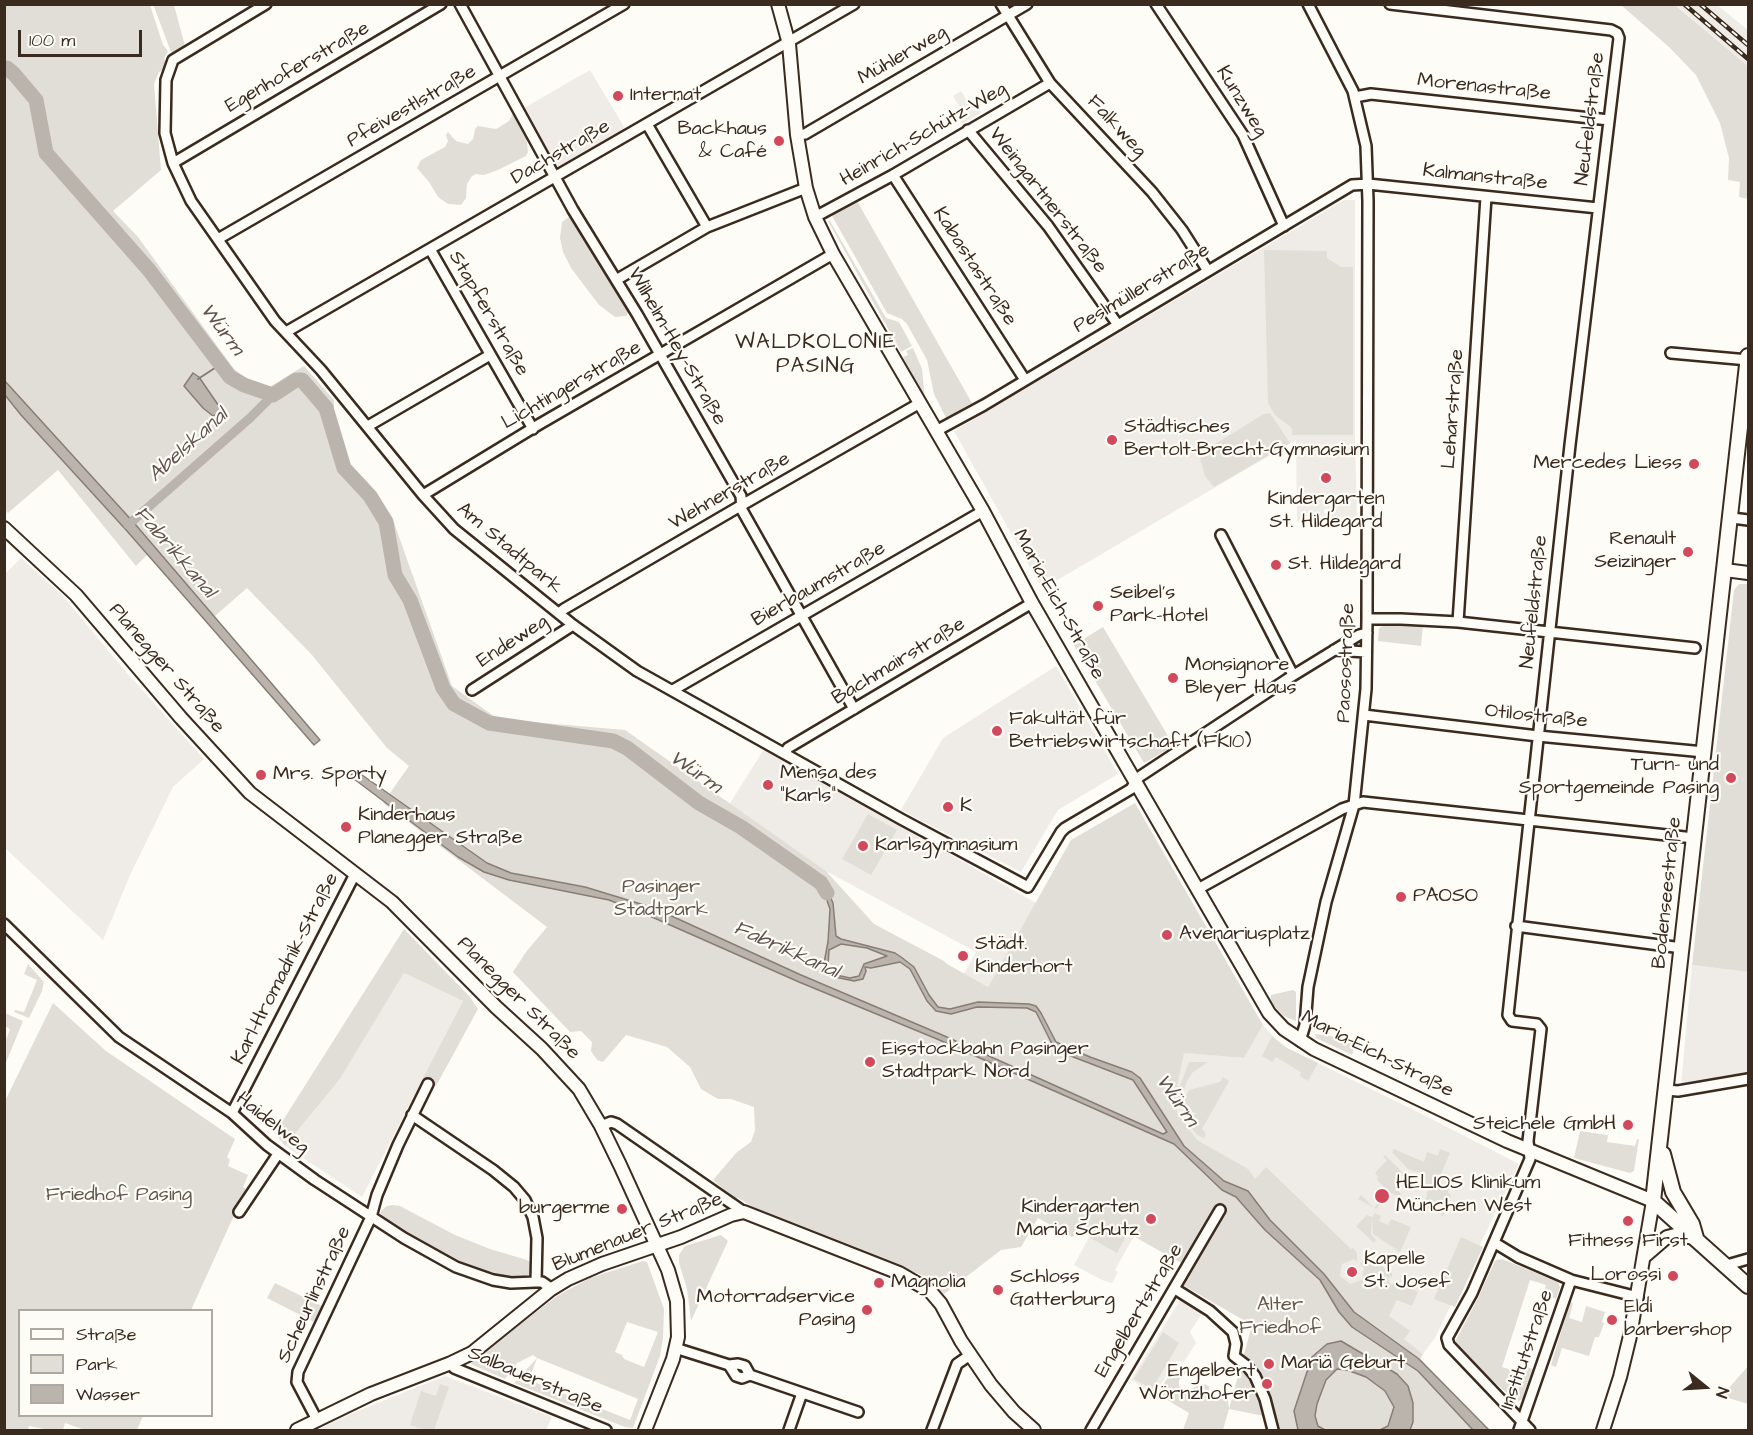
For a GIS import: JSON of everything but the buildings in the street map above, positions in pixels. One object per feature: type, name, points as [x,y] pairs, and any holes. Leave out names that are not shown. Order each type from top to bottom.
[{"type":"main road","name":"Bodenseestraße","points":[[1653,1201],[1661,1139],[1672,1091],[1682,948],[1732,518],[1748,359]]},
{"type":"main road","points":[[1661,1139],[1669,1180],[1676,1198],[1692,1224],[1696,1238]]},
{"type":"main road","points":[[1653,1201],[1749,1286]]},
{"type":"street","name":"Am Stadtpark","points":[[266,4],[172,60],[166,80],[164,100],[165,133],[173,163],[191,201],[274,321],[368,426],[423,495],[454,529],[573,625],[630,667],[901,819],[1028,887],[1061,832],[1131,789],[1136,781]]},
{"type":"street","name":"Egenhoferstraße","points":[[173,163],[441,4]]},
{"type":"street","name":"Wilhelm-Hey-Straße","points":[[460,4],[556,178],[741,496],[742,510],[854,709]]},
{"type":"street","name":"Pfeivestlstraße","points":[[218,238],[624,4]]},
{"type":"street","name":"Maria-Eich-Straße","points":[[778,4],[789,44],[797,135],[806,188],[815,217],[833,254],[983,511],[1032,603],[1262,1004],[1280,1026],[1300,1041],[1507,1141],[1653,1201]]},
{"type":"street","name":"Dachstraße","points":[[286,332],[789,44],[854,4]]},
{"type":"street","name":"Falkweg","points":[[1001,4],[1050,83],[1152,192],[1182,230],[1208,271]]},
{"type":"street","name":"Mühlerweg","points":[[797,135],[805,134],[1027,4]]},
{"type":"street","name":"Kunzweg","points":[[1156,4],[1243,135],[1284,226]]},
{"type":"street","name":"Paosostraße","points":[[1300,1041],[1305,1025],[1308,987],[1326,902],[1354,805],[1364,715],[1367,633],[1368,184],[1366,146],[1353,90],[1308,4]]},
{"type":"street","name":"Neufeldstraße","points":[[1391,5],[1600,29],[1617,33],[1619,38],[1516,926],[1508,1015],[1512,1021],[1538,1024],[1541,1029],[1528,1150]]},
{"type":"street","name":"Heinrich-Schütz-Weg","points":[[815,217],[893,175],[1050,83]]},
{"type":"street","name":"Morenastraße","points":[[1355,97],[1371,94],[1609,120]]},
{"type":"street","points":[[647,124],[706,226]]},
{"type":"street","name":"Weingartnerstraße","points":[[968,130],[1048,226],[1118,325]]},
{"type":"street","name":"Kabastastraße","points":[[893,175],[1025,380]]},
{"type":"street","name":"Peslmüllerstraße","points":[[936,431],[1352,185],[1368,184]]},
{"type":"street","name":"Kalmanstraße","points":[[1368,184],[1598,208]]},
{"type":"street","points":[[616,280],[706,226],[806,188]]},
{"type":"street","name":"Leharstraße","points":[[1458,622],[1486,197]]},
{"type":"street","name":"Stapferstraße","points":[[430,249],[533,429]]},
{"type":"street","name":"Lichtingerstraße","points":[[423,495],[833,254]]},
{"type":"street","points":[[1671,353],[1748,359]]},
{"type":"street","points":[[368,426],[490,356]]},
{"type":"street","name":"Wehnerstraße","points":[[559,613],[920,403]]},
{"type":"street","name":"Bierbaumstraße","points":[[673,690],[983,511]]},
{"type":"street","points":[[1732,518],[1749,520]]},
{"type":"street","name":"Planegger Straße","points":[[4,528],[76,595],[181,718],[250,793],[392,902],[496,1007],[564,1071],[579,1089],[601,1126],[668,1270],[677,1301],[678,1328],[675,1348],[662,1390],[645,1431]]},
{"type":"street","points":[[1221,535],[1293,675]]},
{"type":"street","points":[[1725,570],[1749,573]]},
{"type":"street","name":"Bachmairstraße","points":[[785,753],[788,748],[1032,603]]},
{"type":"street","points":[[1367,619],[1458,622],[1695,648]]},
{"type":"street","name":"Endeweg","points":[[472,690],[573,625]]},
{"type":"street","points":[[1136,781],[1293,675],[1359,634],[1367,633]]},
{"type":"street","points":[[1334,650],[1366,652]]},
{"type":"street","name":"Otilostraße","points":[[1364,715],[1538,736],[1704,752]]},
{"type":"street","points":[[1198,889],[1342,809],[1365,803],[1694,838]]},
{"type":"street","name":"Karl-Hromadnik-Straße","points":[[232,1113],[355,874]]},
{"type":"street","name":"Haidelweg","points":[[4,924],[119,1037],[232,1113],[278,1154],[371,1217],[434,1256],[477,1276],[511,1283],[542,1282],[552,1289]]},
{"type":"street","points":[[1516,926],[1682,948]]},
{"type":"street","points":[[1672,1091],[1749,1079]]},
{"type":"street","name":"Scheurlinstraße","points":[[317,1420],[297,1382],[298,1372],[371,1217],[377,1195],[428,1084]]},
{"type":"street","points":[[412,1115],[493,1170],[514,1187],[525,1200],[533,1217],[537,1238],[536,1281]]},
{"type":"street","points":[[601,1126],[611,1122],[617,1124],[744,1212],[899,1274],[923,1286],[936,1297],[970,1355],[1004,1401],[1034,1431]]},
{"type":"street","points":[[1528,1150],[1530,1159],[1495,1243],[1472,1293],[1447,1338],[1449,1345],[1521,1426],[1530,1431]]},
{"type":"street","points":[[239,1212],[278,1154]]},
{"type":"street","name":"Bodenseestraße","points":[[1603,1431],[1620,1377],[1638,1297],[1653,1201]]},
{"type":"street","name":"Engelbertstraße","points":[[1091,1431],[1220,1210]]},
{"type":"street","name":"Blumenauer Straße","points":[[297,1431],[371,1394],[451,1364],[472,1353],[552,1289],[585,1271],[681,1237],[737,1212],[744,1212]]},
{"type":"street","points":[[1645,1256],[1667,1237],[1675,1235],[1696,1238]]},
{"type":"street","points":[[1495,1243],[1518,1257],[1571,1280],[1638,1297]]},
{"type":"street","points":[[1727,1265],[1749,1259]]},
{"type":"street","name":"Institutstraße","points":[[1521,1426],[1571,1280]]},
{"type":"street","points":[[1175,1289],[1210,1311],[1233,1332],[1236,1344],[1234,1356],[1255,1376],[1265,1399],[1273,1431]]},
{"type":"street","points":[[675,1348],[729,1365],[736,1376],[742,1378],[750,1375],[858,1412]]},
{"type":"street","points":[[932,1431],[957,1364],[970,1355]]},
{"type":"street","name":"Salbauerstraße","points":[[451,1364],[453,1368],[606,1431]]},
{"type":"street","points":[[788,1430],[802,1393]]},
{"type":"shaded area","points":[[1676,5],[1717,5],[1748,30],[1748,66]]},
{"type":"shaded area","points":[[590,70],[626,130],[560,167],[556,165],[524,108]]},
{"type":"shaded area","points":[[961,91],[973,111],[979,108],[981,113],[962,124],[959,119],[964,116],[953,96]]},
{"type":"shaded area","points":[[1344,200],[1355,200],[1357,518],[1307,517],[1297,522],[1296,440],[1042,589],[954,431]]},
{"type":"shaded area","points":[[21,558],[62,595],[126,672],[204,759],[173,787],[131,873],[103,940],[5,848],[5,574]]},
{"type":"shaded area","points":[[1056,666],[1118,774],[1058,810],[1021,872],[901,810],[943,738]]},
{"type":"shaded area","name":"Karlsgymnasium","points":[[764,749],[1036,903],[988,987],[964,974],[976,952],[826,871],[729,805]]},
{"type":"shaded area","points":[[1692,965],[1748,972],[1748,1079],[1710,1092],[1680,1096]]},
{"type":"shaded area","points":[[404,973],[463,1001],[362,1197],[285,1146],[340,1079]]},
{"type":"shaded area","name":"HELIOS Klinikum München West","points":[[1263,1025],[1281,1045],[1519,1164],[1435,1338],[1423,1354],[1348,1295],[1191,1145],[1118,1047],[1244,1058]]},
{"type":"shaded area","name":"Kindergarten Maria Schutz","points":[[1128,1163],[1183,1264],[1134,1236],[1115,1270],[1118,1272],[1112,1283],[1074,1265],[1089,1237],[1088,1231]]},
{"type":"shaded area","points":[[1182,1297],[1203,1312],[1190,1332],[1196,1343],[1184,1362],[1176,1361],[1155,1394],[1131,1380]]},
{"type":"shaded area","points":[[445,1376],[552,1417],[546,1430],[317,1430],[348,1415]]},
{"type":"green space","points":[[153,4],[174,5],[185,46],[178,52],[171,52]]},
{"type":"green space","name":"Pasinger Stadtpark","points":[[4,5],[150,5],[163,45],[168,51],[164,59],[166,61],[163,70],[159,72],[154,84],[161,170],[113,211],[138,237],[234,369],[258,387],[271,386],[304,366],[334,400],[334,455],[392,517],[452,686],[498,719],[625,730],[826,871],[874,924],[988,987],[1071,840],[1135,803],[1263,1025],[1244,1058],[1184,1053],[1177,1086],[1180,1086],[1189,1062],[1208,1062],[1192,1073],[1187,1081],[1177,1113],[1197,1140],[1248,1169],[1255,1179],[1266,1167],[1351,1249],[1353,1248],[1357,1253],[1357,1262],[1354,1259],[1342,1264],[1340,1276],[1350,1284],[1362,1280],[1364,1268],[1360,1264],[1367,1256],[1392,1273],[1388,1279],[1391,1285],[1396,1282],[1418,1292],[1412,1306],[1397,1300],[1389,1316],[1410,1331],[1404,1339],[1423,1354],[1420,1359],[1489,1430],[1277,1430],[1274,1412],[1264,1416],[1229,1409],[1252,1325],[1174,1280],[1183,1264],[1128,1233],[1117,1253],[1089,1237],[1088,1231],[1072,1237],[1038,1218],[1021,1247],[1001,1250],[944,1294],[929,1278],[765,1214],[738,1198],[735,1199],[713,1180],[737,1152],[751,1142],[755,1130],[754,1107],[731,1099],[718,1099],[701,1089],[690,1067],[667,1047],[626,1035],[603,1062],[597,1060],[591,1051],[592,1042],[581,1031],[570,1032],[513,972],[547,927],[383,803],[409,766],[387,748],[312,655],[247,588],[215,616],[212,614],[207,620],[148,554],[136,566],[58,470],[8,513],[5,510]]},
{"type":"green space","points":[[1621,5],[1675,5],[1748,66],[1748,199],[1739,197],[1740,182],[1728,180],[1729,158],[1720,123],[1696,75],[1669,47]]},
{"type":"green space","points":[[513,113],[518,115],[526,135],[528,152],[526,156],[498,170],[472,176],[467,184],[466,198],[461,205],[448,204],[438,197],[417,168],[421,160],[445,147],[448,132],[456,141],[468,144],[473,139],[478,126],[496,129],[509,121]]},
{"type":"green space","points":[[857,201],[972,403],[946,418],[934,394],[927,360],[907,324],[902,319],[887,313],[832,216]]},
{"type":"green space","points":[[569,217],[629,311],[626,316],[615,317],[599,305],[571,268],[563,252],[560,238],[562,222]]},
{"type":"green space","points":[[828,221],[886,318],[899,322],[912,346],[901,352]]},
{"type":"green space","points":[[1264,250],[1327,251],[1327,258],[1341,267],[1353,267],[1353,435],[1292,435],[1292,428],[1275,415],[1268,403]]},
{"type":"green space","points":[[913,348],[922,369],[925,399],[903,357],[908,355],[906,351]]},
{"type":"green space","points":[[1270,413],[1290,443],[1214,487],[1205,476],[1199,454],[1264,414]]},
{"type":"green space","name":"Turn- und Sportgemeinde Pasing","points":[[1739,584],[1748,584],[1748,972],[1692,965],[1734,590]]},
{"type":"green space","points":[[1390,623],[1423,624],[1421,646],[1378,641],[1379,628]]},
{"type":"green space","points":[[1103,627],[1174,746],[1144,763],[1074,645]]},
{"type":"green space","points":[[868,814],[897,830],[871,875],[842,859]]},
{"type":"green space","points":[[404,929],[470,997],[478,1009],[436,1086],[423,1078],[463,1001],[404,973],[340,1079],[285,1146],[275,1133]]},
{"type":"green space","points":[[28,964],[44,982],[29,1018],[14,1012],[15,1010],[24,1012],[37,980],[24,974]]},
{"type":"green space","points":[[1293,990],[1296,992],[1296,1021],[1284,1016],[1270,1002],[1271,995]]},
{"type":"green space","name":"Friedhof Pasing","points":[[53,1003],[106,1051],[235,1139],[227,1157],[230,1160],[228,1166],[248,1175],[243,1187],[246,1189],[191,1309],[18,1309],[18,1417],[143,1417],[137,1430],[85,1430],[65,1423],[63,1430],[29,1426],[28,1430],[5,1430],[4,1103]]},
{"type":"green space","points":[[5,1013],[23,1021],[5,1065],[5,1043],[10,1029],[5,1026]]},
{"type":"green space","points":[[1315,1034],[1348,1038],[1355,1045],[1352,1055],[1316,1038]]},
{"type":"green space","points":[[1272,1036],[1287,1048],[1318,1063],[1308,1081],[1300,1076],[1301,1072],[1276,1057],[1272,1062],[1262,1056]]},
{"type":"green space","points":[[1223,1077],[1229,1081],[1202,1129],[1206,1134],[1204,1138],[1197,1135],[1181,1113],[1184,1110],[1195,1115],[1196,1113],[1183,1108],[1182,1105],[1189,1090],[1220,1082]]},
{"type":"green space","points":[[1580,1131],[1608,1135],[1607,1142],[1635,1146],[1639,1139],[1634,1171],[1630,1173],[1574,1158]]},
{"type":"green space","points":[[1394,1149],[1424,1162],[1427,1152],[1438,1156],[1440,1149],[1450,1153],[1438,1181],[1450,1188],[1448,1192],[1451,1196],[1443,1216],[1441,1215],[1444,1208],[1435,1204],[1432,1211],[1424,1208],[1428,1189],[1425,1180],[1418,1172],[1408,1169],[1392,1152]]},
{"type":"green space","points":[[1385,1155],[1404,1174],[1399,1179],[1397,1188],[1403,1198],[1391,1193],[1376,1209],[1374,1208],[1389,1192],[1377,1180],[1375,1173],[1387,1160],[1383,1157]]},
{"type":"green space","points":[[1361,1195],[1374,1208],[1358,1199]]},
{"type":"green space","points":[[393,1205],[400,1206],[455,1235],[527,1260],[533,1269],[531,1275],[527,1278],[493,1276],[436,1252],[383,1220],[380,1216],[381,1211]]},
{"type":"green space","points":[[1375,1213],[1381,1216],[1379,1221],[1388,1225],[1391,1219],[1411,1227],[1400,1252],[1373,1234],[1372,1218],[1371,1234],[1376,1240],[1374,1243],[1356,1226],[1367,1215],[1372,1217]]},
{"type":"green space","points":[[721,1235],[728,1241],[691,1321],[679,1255],[685,1246]]},
{"type":"green space","points":[[1461,1237],[1483,1247],[1455,1307],[1434,1299]]},
{"type":"green space","points":[[1502,1259],[1558,1282],[1560,1287],[1556,1299],[1543,1294],[1546,1285],[1530,1280],[1502,1367],[1518,1372],[1520,1365],[1533,1369],[1523,1399],[1517,1402],[1456,1343],[1494,1263]]},
{"type":"green space","points":[[643,1261],[647,1262],[664,1309],[660,1356],[633,1428],[625,1427],[514,1383],[537,1358],[533,1355],[517,1363],[505,1379],[471,1364],[557,1296],[590,1278]],"holes":[[[627,1322],[658,1332],[644,1367],[624,1359],[622,1355],[615,1352]],[[537,1358],[638,1399],[630,1420],[529,1380]]]},
{"type":"green space","points":[[275,1283],[322,1306],[314,1322],[267,1298]]},
{"type":"green space","points":[[1570,1302],[1573,1303],[1569,1318],[1582,1322],[1586,1306],[1605,1312],[1602,1322],[1604,1323],[1599,1337],[1595,1337],[1589,1356],[1562,1348],[1556,1367],[1551,1365]]},
{"type":"green space","points":[[1163,1332],[1179,1343],[1152,1389],[1134,1379]]},
{"type":"green space","points":[[1177,1363],[1184,1367],[1185,1373],[1179,1380],[1179,1386],[1190,1390],[1198,1385],[1209,1386],[1209,1396],[1228,1400],[1229,1409],[1223,1430],[1183,1430],[1189,1413],[1157,1394]]},
{"type":"green space","points":[[1748,1366],[1748,1404],[1722,1396]]},
{"type":"green space","points":[[440,1384],[449,1387],[434,1430],[410,1425],[421,1391],[436,1396]]},
{"type":"water","points":[[193,373],[199,377],[223,412],[213,416],[184,386]]},
{"type":"water","points":[[4,380],[135,524],[320,740],[314,745],[127,531],[21,415],[5,395]]},
{"type":"water","points":[[355,770],[487,863],[511,873],[585,887],[654,908],[1163,1134],[1167,1132],[1133,1080],[1063,1053],[1052,1044],[1036,1012],[1027,1008],[977,1007],[951,1014],[936,1011],[927,1001],[910,969],[900,962],[871,968],[865,967],[863,979],[854,981],[830,976],[824,969],[824,963],[830,909],[824,892],[815,881],[818,877],[824,883],[833,903],[836,936],[895,953],[901,957],[914,967],[938,1007],[950,1009],[978,1002],[1036,1006],[1056,1042],[1132,1072],[1140,1078],[1184,1146],[1224,1181],[1248,1191],[1270,1220],[1324,1274],[1354,1312],[1419,1359],[1489,1430],[1473,1430],[1418,1371],[1352,1327],[1339,1312],[1320,1280],[1265,1230],[1236,1197],[1222,1190],[1174,1144],[937,1039],[609,900],[509,880],[484,872],[458,857],[350,776]],"holes":[[[841,944],[867,948],[887,956],[864,964],[859,976],[850,978],[831,972],[828,966],[829,950]]]},
{"type":"water","points":[[1341,1341],[1397,1374],[1408,1386],[1413,1403],[1413,1422],[1410,1430],[1380,1430],[1388,1426],[1394,1407],[1385,1391],[1366,1377],[1337,1369],[1326,1380],[1317,1404],[1315,1416],[1318,1426],[1325,1430],[1298,1430],[1294,1411],[1312,1357],[1327,1344]]},
{"type":"waterway","name":"Würm","points":[[4,69],[7,68],[14,74],[36,100],[46,153],[149,270],[230,377],[244,385],[273,395],[296,380],[302,380],[326,408],[344,468],[370,496],[386,522],[395,575],[410,600],[443,688],[454,704],[489,723],[613,741],[627,748],[699,803],[741,827],[821,883],[827,893]]},
{"type":"waterway","points":[[198,379],[221,364]]},
{"type":"waterway","name":"Abelskanal","points":[[128,525],[273,395]]},
{"type":"railway","points":[[1684,4],[1748,59]]},
{"type":"railway","points":[[1700,4],[1748,45]]},
{"type":"place","name":"Internat","points":[[618,96]]},
{"type":"place","name":"Backhaus & Café","points":[[779,141]]},
{"type":"place","name":"Städtisches Bertolt-Brecht-Gymnasium","points":[[1112,440]]},
{"type":"place","name":"Mercedes Liess","points":[[1694,464]]},
{"type":"place","name":"Kindergarten St. Hildegard","points":[[1326,478]]},
{"type":"place","name":"Renault Seizinger","points":[[1688,552]]},
{"type":"place","name":"St. Hildegard","points":[[1276,565]]},
{"type":"place","name":"Seibel's Park-Hotel","points":[[1098,606]]},
{"type":"place","name":"Monsignore Bleyer Haus","points":[[1173,678]]},
{"type":"place","name":"Fakultät für Betriebswirtschaft (FK10)","points":[[997,731]]},
{"type":"place","name":"Mrs. Sporty","points":[[261,775]]},
{"type":"place","name":"Turn- und Sportgemeinde Pasing","points":[[1731,778]]},
{"type":"place","name":"Mensa des \"Karls\"","points":[[768,785]]},
{"type":"place","name":"K","points":[[948,807]]},
{"type":"place","name":"Kinderhaus Planegger Straße","points":[[346,827]]},
{"type":"place","name":"Karlsgymnasium","points":[[863,846]]},
{"type":"place","name":"PAOSO","points":[[1401,897]]},
{"type":"place","name":"Avenariusplatz","points":[[1167,935]]},
{"type":"place","name":"Städt. Kinderhort","points":[[963,956]]},
{"type":"place","name":"Eisstockbahn Pasinger Stadtpark Nord","points":[[870,1062]]},
{"type":"place","name":"Steichele GmbH","points":[[1628,1125]]},
{"type":"place","name":"HELIOS Klinikum München West","points":[[1382,1196]]},
{"type":"place","name":"burgerme","points":[[622,1209]]},
{"type":"place","name":"Kindergarten Maria Schutz","points":[[1151,1219]]},
{"type":"place","name":"Fitness First","points":[[1628,1221]]},
{"type":"place","name":"Kapelle St. Josef","points":[[1352,1272]]},
{"type":"place","name":"Lorossi","points":[[1673,1276]]},
{"type":"place","name":"Magnolia","points":[[879,1283]]},
{"type":"place","name":"Schloss Gatterburg","points":[[998,1290]]},
{"type":"place","name":"Motorradservice Pasing","points":[[867,1310]]},
{"type":"place","name":"Eldi barbershop","points":[[1612,1320]]},
{"type":"place","name":"Mariä Geburt","points":[[1269,1364]]},
{"type":"place","name":"Engelbert Wörnzhofer","points":[[1267,1384]]},
{"type":"district","name":"WALDKOLONIE PASING","points":[[816,356]]},
{"type":"water label","name":"Fabrikkanal","points":[[174,553]]},
{"type":"water label","name":"Fabrikkanal","points":[[786,951]]},
{"type":"park label","name":"Alter Friedhof","points":[[1280,1318]]}]
